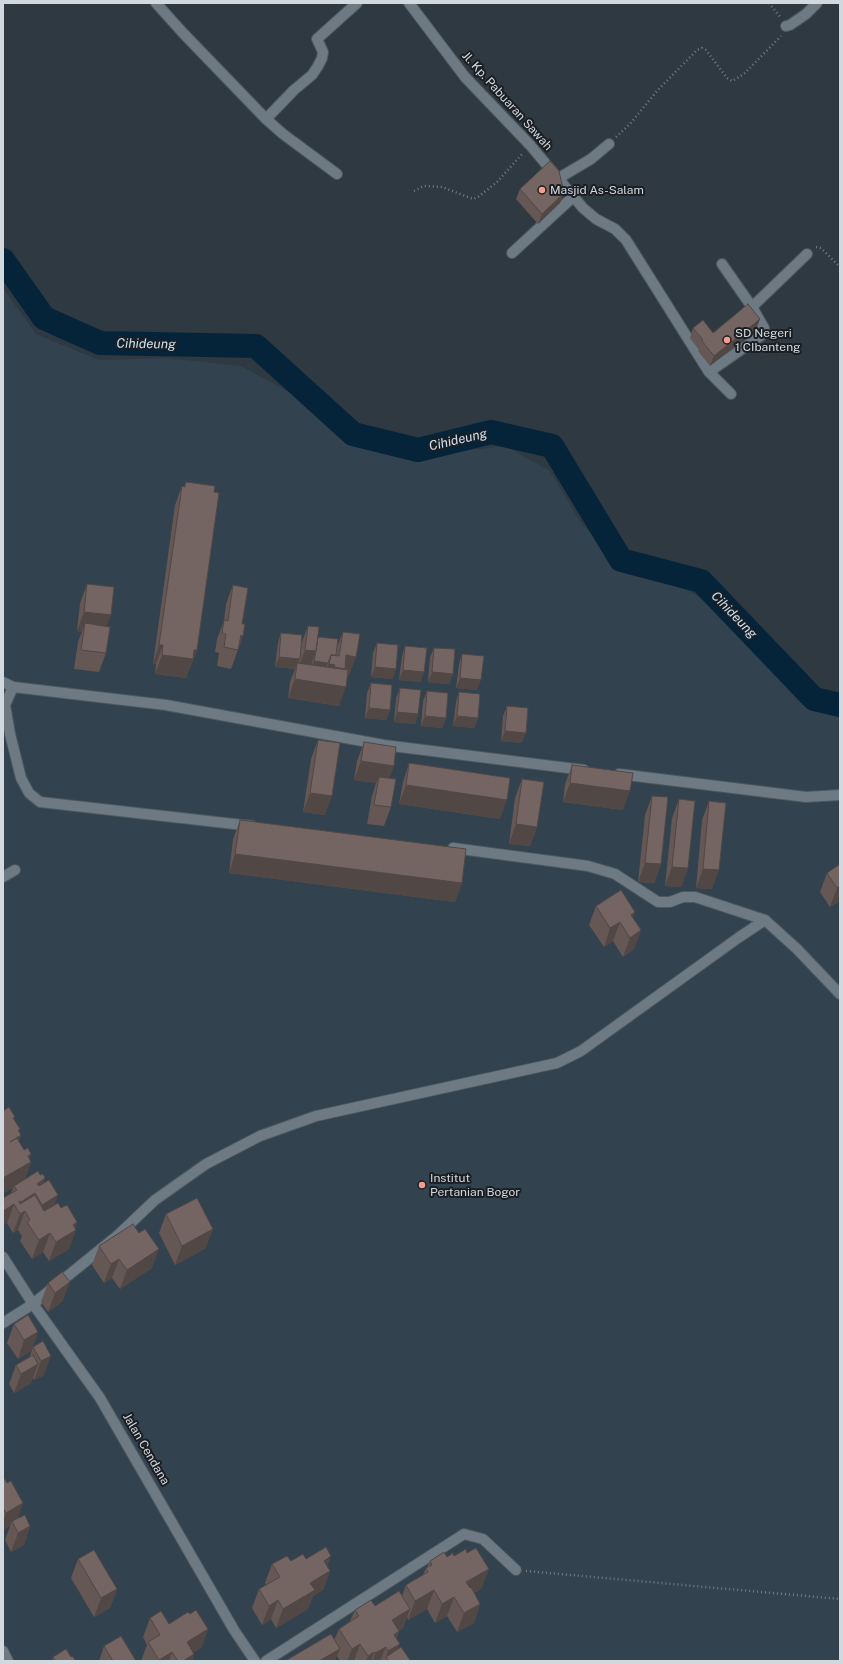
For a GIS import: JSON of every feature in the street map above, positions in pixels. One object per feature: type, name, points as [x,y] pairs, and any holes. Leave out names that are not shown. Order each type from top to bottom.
[{"type":"street","points":[[156,3],[266,119],[283,134],[338,174]]},
{"type":"street","points":[[266,119],[294,90],[312,75],[318,66],[323,52],[317,39],[357,3]]},
{"type":"street","name":"Jl. Kp. Pabuaran Sawah","points":[[409,3],[465,77],[530,145],[596,219],[615,229],[626,240],[709,372],[731,394]]},
{"type":"street","points":[[786,26],[806,14],[817,3]]},
{"type":"street","points":[[559,178],[590,158],[608,144]]},
{"type":"street","points":[[512,253],[574,196]]},
{"type":"street","points":[[752,307],[808,254]]},
{"type":"street","points":[[709,372],[762,335],[764,328],[752,307],[722,264]]},
{"type":"street","points":[[3,682],[13,687],[166,705],[384,745],[595,771]]},
{"type":"street","points":[[13,687],[4,705],[10,734],[21,778],[29,794],[40,802],[260,827]]},
{"type":"street","points":[[611,773],[806,797],[840,795]]},
{"type":"street","points":[[442,847],[588,866],[616,874],[658,902],[670,902],[683,897],[695,897],[765,920],[797,949],[840,994]]},
{"type":"street","points":[[3,877],[15,870]]},
{"type":"street","points":[[3,1323],[33,1304],[117,1236],[155,1200],[206,1164],[260,1136],[316,1116],[557,1063],[581,1051],[765,920]]},
{"type":"street","name":"Jalan Cendana","points":[[3,1257],[33,1304],[100,1398],[234,1630],[256,1661]]},
{"type":"street","points":[[266,1661],[464,1534],[483,1539],[516,1570]]},
{"type":"street","points":[[3,1652],[8,1661]]},
{"type":"path","points":[[608,144],[629,125],[657,91],[697,50],[702,48],[706,50],[727,78],[732,80],[744,74],[771,47],[786,29],[786,26],[775,9],[769,3]]},
{"type":"path","points":[[414,191],[424,186],[442,186],[473,199],[478,197],[497,182],[530,145]]},
{"type":"path","points":[[808,254],[815,247],[821,248],[840,267]]},
{"type":"path","points":[[516,1570],[840,1599]]},
{"type":"shaded area","name":"Institut Pertanian Bogor","points":[[3,288],[36,334],[99,360],[167,358],[241,366],[370,435],[426,455],[505,446],[550,471],[581,523],[615,559],[665,578],[709,602],[840,709],[840,1661],[3,1661]]},
{"type":"building","name":"Masjid As-Salam","points":[[550,161],[559,171],[564,193],[542,214],[520,189]]},
{"type":"building","points":[[748,304],[760,319],[714,356],[693,328],[703,320],[713,333]]},
{"type":"building","points":[[186,482],[215,486],[214,492],[219,493],[197,650],[194,650],[193,659],[162,655],[163,645],[159,645],[182,486],[185,487]]},
{"type":"building","points":[[87,584],[114,587],[111,615],[84,612]]},
{"type":"building","points":[[233,585],[248,588],[242,624],[245,624],[238,650],[224,647],[226,634],[222,633],[224,620],[228,621]]},
{"type":"building","points":[[85,623],[110,627],[106,653],[81,650]]},
{"type":"building","points":[[308,626],[319,627],[316,651],[305,650]]},
{"type":"building","points":[[343,632],[360,634],[356,657],[346,655],[345,669],[334,667],[335,665],[329,664],[331,655],[339,656]]},
{"type":"building","points":[[281,633],[302,635],[300,659],[279,657]]},
{"type":"building","points":[[318,637],[338,639],[336,655],[331,655],[328,663],[314,661]]},
{"type":"building","points":[[377,643],[398,645],[396,669],[375,667]]},
{"type":"building","points":[[405,646],[427,648],[424,672],[403,670]]},
{"type":"building","points":[[434,648],[455,649],[453,674],[432,672]]},
{"type":"building","points":[[462,654],[484,656],[481,680],[460,678]]},
{"type":"building","points":[[297,663],[348,670],[346,687],[295,679]]},
{"type":"building","points":[[371,683],[392,685],[390,710],[369,708]]},
{"type":"building","points":[[400,688],[421,690],[418,714],[397,712]]},
{"type":"building","points":[[427,691],[448,693],[446,718],[425,716]]},
{"type":"building","points":[[459,692],[480,694],[478,718],[457,716]]},
{"type":"building","points":[[507,706],[528,708],[526,733],[505,731]]},
{"type":"building","points":[[318,740],[340,743],[332,796],[310,793]]},
{"type":"building","points":[[364,742],[396,747],[394,766],[361,761]]},
{"type":"building","points":[[409,763],[510,778],[507,800],[406,785]]},
{"type":"building","points":[[572,765],[633,773],[630,791],[570,783]]},
{"type":"building","points":[[379,777],[396,779],[391,807],[374,805]]},
{"type":"building","points":[[522,779],[544,782],[537,827],[516,824]]},
{"type":"building","points":[[652,796],[668,797],[661,864],[645,863]]},
{"type":"building","points":[[679,799],[695,801],[688,868],[672,867]]},
{"type":"building","points":[[709,801],[726,803],[719,870],[703,869]]},
{"type":"building","points":[[240,820],[466,849],[462,883],[235,854]]},
{"type":"building","points":[[840,864],[840,886],[837,888],[827,873]]},
{"type":"building","points":[[621,890],[635,912],[631,915],[641,930],[630,938],[620,922],[610,928],[596,906]]},
{"type":"building","points":[[9,1107],[15,1117],[13,1118],[20,1129],[18,1130],[21,1135],[10,1142],[17,1138],[24,1150],[28,1148],[31,1154],[28,1156],[31,1162],[3,1178],[3,1111]]},
{"type":"building","points":[[38,1171],[40,1175],[43,1174],[45,1178],[37,1184],[39,1186],[49,1180],[58,1195],[42,1205],[35,1193],[21,1202],[19,1201],[20,1204],[35,1195],[44,1211],[58,1203],[61,1208],[67,1205],[77,1222],[73,1225],[76,1230],[56,1242],[50,1233],[39,1240],[27,1222],[30,1220],[25,1211],[20,1214],[14,1204],[3,1211],[3,1198],[17,1190],[14,1186]]},
{"type":"building","points":[[197,1198],[213,1229],[182,1246],[166,1214]]},
{"type":"building","points":[[133,1224],[139,1233],[145,1229],[159,1249],[127,1270],[119,1259],[111,1264],[99,1246]]},
{"type":"building","points":[[62,1272],[70,1282],[55,1293],[48,1283]]},
{"type":"building","points":[[28,1315],[38,1332],[24,1340],[14,1324]]},
{"type":"building","points":[[43,1341],[51,1356],[41,1361],[33,1347]]},
{"type":"building","points":[[33,1355],[38,1364],[21,1374],[16,1365]]},
{"type":"building","points":[[3,1476],[7,1483],[11,1481],[23,1503],[6,1513],[3,1508]]},
{"type":"building","points":[[25,1515],[30,1526],[18,1533],[12,1521]]},
{"type":"building","points":[[326,1547],[331,1556],[324,1561],[330,1571],[310,1583],[315,1590],[283,1609],[278,1600],[269,1606],[259,1589],[280,1577],[272,1564],[287,1556],[291,1561],[303,1554],[306,1559]]},
{"type":"building","points":[[476,1548],[489,1569],[466,1582],[470,1588],[471,1587],[480,1604],[464,1613],[454,1597],[442,1604],[434,1590],[415,1601],[406,1585],[428,1572],[426,1568],[432,1565],[430,1561],[444,1552],[447,1557],[453,1553],[454,1556],[466,1549],[467,1553]]},
{"type":"building","points":[[94,1550],[117,1589],[101,1598],[78,1559]]},
{"type":"building","points":[[399,1591],[410,1609],[392,1620],[399,1631],[394,1635],[400,1644],[388,1651],[386,1647],[368,1656],[360,1644],[352,1649],[339,1629],[359,1616],[355,1610],[371,1600],[375,1606]]},
{"type":"building","points":[[196,1610],[208,1629],[187,1642],[194,1654],[183,1661],[178,1661],[172,1652],[159,1660],[148,1642],[160,1635],[150,1618],[161,1611],[169,1624],[188,1612],[190,1614]]},
{"type":"building","points":[[331,1634],[340,1649],[319,1661],[285,1661]]},
{"type":"building","points":[[121,1636],[136,1661],[113,1661],[104,1646]]},
{"type":"building","points":[[401,1647],[410,1660],[389,1661],[386,1657]]},
{"type":"building","points":[[66,1649],[71,1657],[72,1656],[76,1661],[56,1661],[53,1657]]},
{"type":"waterway","name":"Cihideung","points":[[3,260],[44,318],[100,343],[256,346],[353,434],[418,450],[491,432],[552,446],[621,560],[701,581],[814,699],[840,705]]},
{"type":"place","name":"Masjid As-Salam","points":[[542,190]]},
{"type":"place","name":"SD Negeri 1 CIbanteng","points":[[727,340]]},
{"type":"place","name":"Institut Pertanian Bogor","points":[[422,1185]]}]
